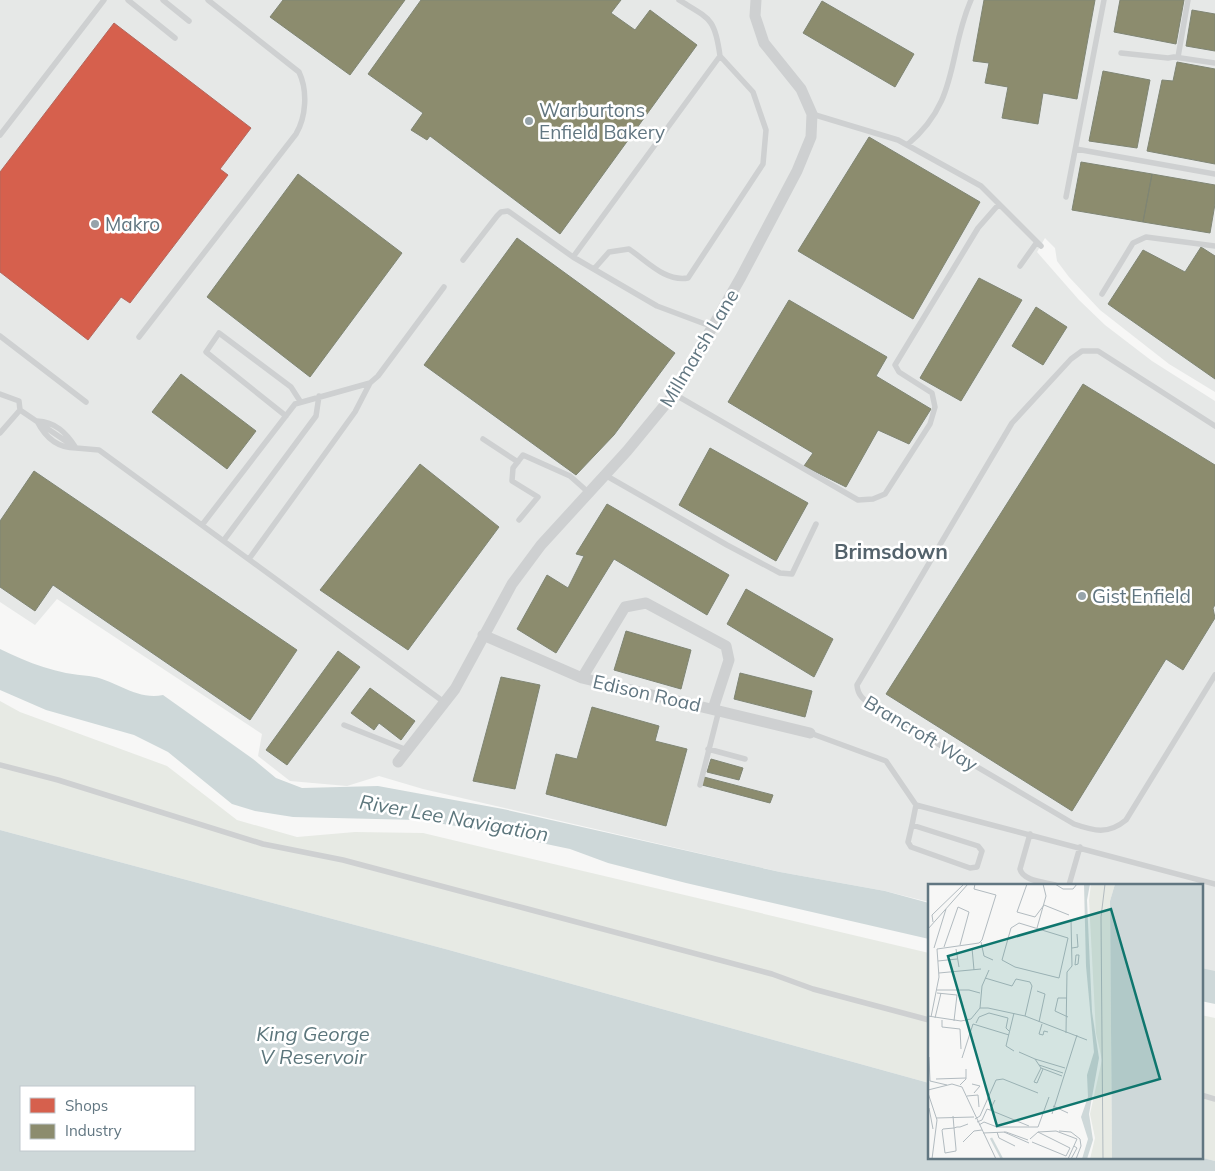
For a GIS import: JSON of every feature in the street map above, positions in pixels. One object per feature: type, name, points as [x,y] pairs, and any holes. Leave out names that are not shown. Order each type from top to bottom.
[{"type":"street","name":"Millmarsh Lane","points":[[398,762],[444,702],[466,669],[512,584],[541,545],[605,475],[674,394],[713,327],[797,171],[811,137],[812,114],[801,89],[764,43],[755,16],[756,0]]},
{"type":"street","name":"Edison Road","points":[[582,678],[625,607],[646,602],[726,646],[729,660],[716,710]]},
{"type":"street","name":"Edison Road","points":[[483,635],[582,678],[810,733]]},
{"type":"lane","points":[[0,135],[104,0]]},
{"type":"lane","points":[[128,0],[175,38]]},
{"type":"lane","points":[[163,0],[189,21]]},
{"type":"lane","points":[[139,337],[296,134],[302,122],[305,100],[299,72],[208,0]]},
{"type":"lane","points":[[594,269],[609,252],[629,249],[666,275],[678,280],[688,278],[763,164],[766,130],[753,92],[720,56],[718,37],[709,18],[679,0]]},
{"type":"lane","points":[[907,145],[934,117],[952,74],[971,0]]},
{"type":"lane","points":[[1066,197],[1104,0]]},
{"type":"lane","points":[[1178,57],[1188,0]]},
{"type":"lane","points":[[1121,53],[1168,58],[1178,57],[1215,64]]},
{"type":"lane","points":[[573,257],[720,56]]},
{"type":"lane","points":[[812,114],[907,145],[980,186],[1039,244],[1020,266]]},
{"type":"lane","points":[[1076,148],[1215,174]]},
{"type":"lane","points":[[674,394],[858,500],[873,499],[886,494],[930,424],[935,407],[932,393],[899,372],[896,365],[978,228],[999,204]]},
{"type":"lane","points":[[462,260],[497,216],[501,212],[508,211],[573,257],[657,306],[713,327]]},
{"type":"lane","points":[[1102,294],[1133,243],[1146,237],[1215,246]]},
{"type":"lane","points":[[249,559],[355,412],[370,383],[378,376],[444,287]]},
{"type":"lane","points":[[286,416],[206,352],[220,333],[291,387],[300,401]]},
{"type":"lane","points":[[0,336],[86,402]]},
{"type":"lane","name":"Brancroft Way","points":[[1215,426],[1098,351],[1082,352],[1071,359],[1012,423],[856,685],[861,698],[876,708],[1074,824],[1098,832],[1118,827],[1126,820],[1215,675]]},
{"type":"lane","points":[[202,525],[286,416],[300,401],[370,383]]},
{"type":"lane","points":[[0,394],[19,401],[20,410],[0,433]]},
{"type":"lane","points":[[224,540],[316,416],[319,396]]},
{"type":"lane","points":[[20,410],[37,420],[50,422],[69,436],[76,448]]},
{"type":"lane","points":[[37,420],[43,433],[61,447],[99,450],[444,702]]},
{"type":"lane","points":[[483,439],[518,462]]},
{"type":"lane","points":[[519,520],[538,497],[512,481],[513,468],[523,455],[570,476],[588,492]]},
{"type":"lane","points":[[605,475],[780,573],[792,574],[816,524]]},
{"type":"lane","points":[[700,785],[716,710]]},
{"type":"lane","points":[[344,725],[408,750]]},
{"type":"lane","points":[[810,733],[886,761],[916,805],[1215,884]]},
{"type":"lane","points":[[708,749],[745,758]]},
{"type":"lane","points":[[0,764],[76,785],[262,844],[343,860],[772,974],[814,989],[928,1020]]},
{"type":"lane","points":[[912,825],[978,846],[982,851],[977,867],[970,868],[911,848],[908,842],[916,805]]},
{"type":"lane","points":[[1030,834],[1020,869],[1021,874],[1025,877],[1051,884]]},
{"type":"lane","points":[[1069,884],[1080,847]]},
{"type":"lane","points":[[1202,1095],[1215,1099]]},
{"type":"shaded area","points":[[0,0],[1215,0],[1215,392],[1169,364],[1100,310],[1069,277],[1057,261],[1055,248],[1045,238],[1037,252],[1079,300],[1105,325],[1152,361],[1215,401],[1215,973],[1202,970],[1202,884],[928,884],[928,902],[885,891],[780,872],[423,789],[379,776],[347,786],[290,781],[258,756],[262,734],[57,599],[35,625],[0,602]]},
{"type":"shaded area","points":[[0,701],[20,712],[167,766],[237,820],[297,837],[355,832],[423,833],[928,953],[928,1083],[449,950],[0,830]]},
{"type":"shaded area","points":[[1202,1015],[1215,1018],[1215,1161],[1202,1158]]},
{"type":"water","name":"River Lee Navigation","points":[[0,649],[21,659],[55,670],[98,678],[144,695],[163,695],[253,759],[276,778],[302,788],[378,786],[503,809],[780,872],[885,891],[928,903],[928,939],[686,883],[608,863],[570,849],[475,829],[418,820],[293,817],[255,811],[232,804],[168,752],[134,735],[46,710],[0,690]]},
{"type":"water","name":"King George V Reservoir","points":[[0,830],[449,950],[928,1083],[928,1158],[1202,1158],[1215,1161],[1215,1171],[0,1171]]},
{"type":"water","points":[[1202,968],[1215,971],[1215,1004],[1202,1001]]},
{"type":"building: Shops","name":"Makro","points":[[114,23],[251,128],[220,169],[228,175],[130,303],[121,297],[88,340],[0,272],[0,172]]},
{"type":"building: Industry","points":[[283,0],[405,0],[350,75],[270,17]]},
{"type":"building: Industry","name":"Warburtons Enfield Bakery","points":[[421,0],[621,0],[611,13],[635,30],[650,10],[697,45],[560,234],[430,136],[427,140],[411,130],[423,113],[368,74]]},
{"type":"building: Industry","points":[[984,0],[1095,0],[1077,99],[1043,93],[1038,124],[1002,118],[1008,87],[985,83],[989,63],[973,61]]},
{"type":"building: Industry","points":[[1120,0],[1184,0],[1176,44],[1114,32]]},
{"type":"building: Industry","points":[[822,1],[914,54],[895,87],[803,33]]},
{"type":"building: Industry","points":[[1192,10],[1215,14],[1215,51],[1186,46]]},
{"type":"building: Industry","points":[[1177,62],[1215,69],[1215,164],[1147,151],[1162,80],[1173,81]]},
{"type":"building: Industry","points":[[1103,71],[1150,80],[1137,148],[1089,141]]},
{"type":"building: Industry","points":[[869,137],[980,202],[913,319],[798,251]]},
{"type":"building: Industry","points":[[1081,162],[1152,174],[1143,222],[1072,210]]},
{"type":"building: Industry","points":[[298,174],[402,253],[310,377],[207,297]]},
{"type":"building: Industry","points":[[1152,174],[1215,185],[1215,204],[1210,233],[1143,222]]},
{"type":"building: Industry","points":[[517,238],[675,353],[614,435],[576,475],[424,365]]},
{"type":"building: Industry","points":[[1201,247],[1215,256],[1215,379],[1108,304],[1143,250],[1185,272]]},
{"type":"building: Industry","points":[[979,278],[1022,300],[961,401],[920,378]]},
{"type":"building: Industry","points":[[789,300],[887,357],[876,376],[931,409],[909,444],[878,430],[846,487],[804,466],[813,453],[728,402]]},
{"type":"building: Industry","points":[[1036,307],[1067,327],[1043,365],[1012,346]]},
{"type":"building: Industry","points":[[181,374],[256,431],[227,469],[152,412]]},
{"type":"building: Industry","name":"Gist Enfield","points":[[1083,384],[1215,465],[1215,605],[1213,608],[1215,618],[1183,670],[1166,659],[1072,811],[886,694]]},
{"type":"building: Industry","points":[[710,448],[808,503],[776,561],[679,505]]},
{"type":"building: Industry","points":[[420,464],[499,527],[408,650],[320,590]]},
{"type":"building: Industry","points":[[34,471],[297,650],[250,720],[53,585],[35,611],[0,587],[0,521]]},
{"type":"building: Industry","points":[[607,504],[729,575],[707,615],[614,559],[556,653],[517,629],[547,575],[568,588],[584,556],[576,554]]},
{"type":"building: Industry","points":[[746,589],[833,639],[814,677],[727,624]]},
{"type":"building: Industry","points":[[626,631],[691,650],[681,689],[614,670]]},
{"type":"building: Industry","points":[[338,651],[360,667],[287,765],[266,750]]},
{"type":"building: Industry","points":[[740,673],[812,691],[805,717],[734,699]]},
{"type":"building: Industry","points":[[501,677],[540,685],[515,789],[473,781]]},
{"type":"building: Industry","points":[[370,688],[415,721],[401,740],[379,723],[374,730],[351,713]]},
{"type":"building: Industry","points":[[592,707],[659,726],[655,741],[687,749],[666,826],[546,794],[556,754],[577,759]]},
{"type":"building: Industry","points":[[711,759],[743,768],[739,780],[707,772]]},
{"type":"building: Industry","points":[[704,777],[773,795],[770,803],[702,785]]},
{"type":"place","name":"Warburtons Enfield Bakery","points":[[529,121]]},
{"type":"place","name":"Makro","points":[[95,224]]},
{"type":"place","name":"Gist Enfield","points":[[1082,596]]},
{"type":"district","name":"Brimsdown","points":[[891,552]]}]
